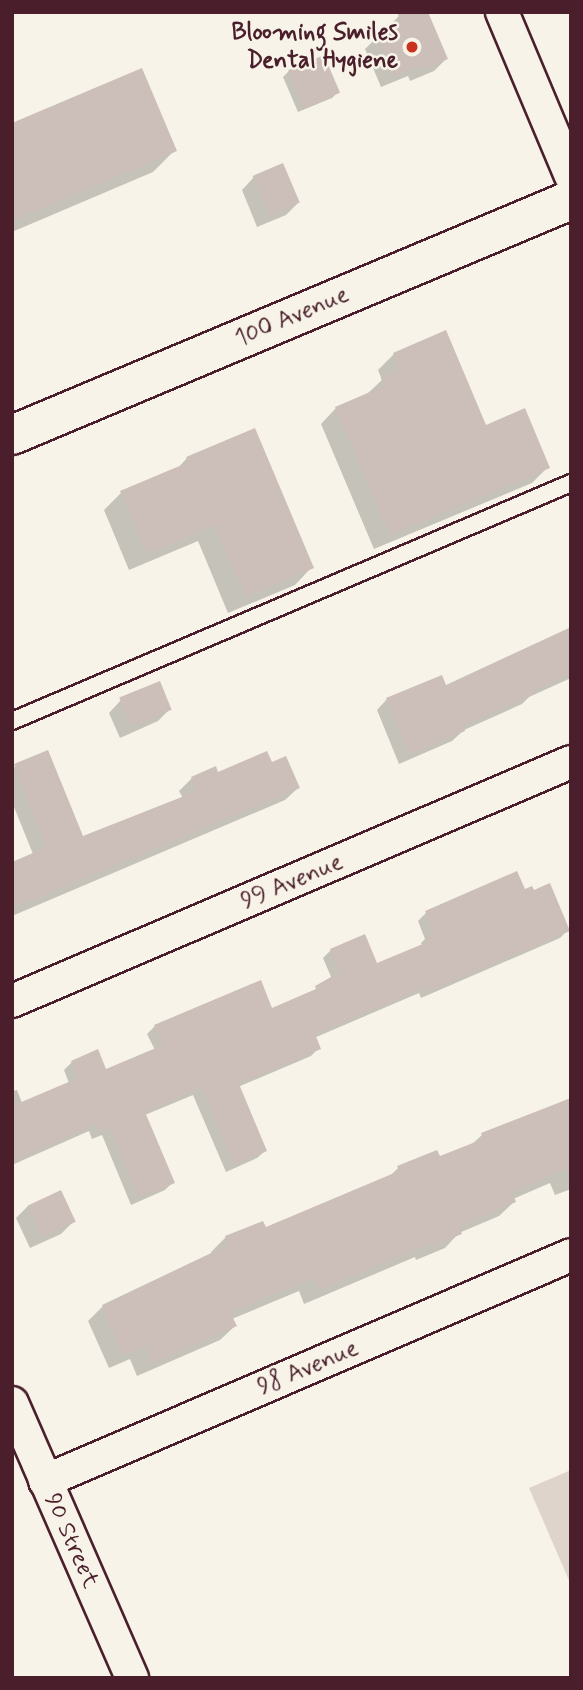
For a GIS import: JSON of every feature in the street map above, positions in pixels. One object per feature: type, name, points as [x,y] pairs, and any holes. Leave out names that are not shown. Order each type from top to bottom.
[{"type":"main road","name":"100 Avenue","points":[[12,435],[571,200]]},
{"type":"street","points":[[502,12],[571,176]]},
{"type":"street","name":"99 Avenue","points":[[12,1001],[571,762]]},
{"type":"street","name":"98 Avenue","points":[[45,1480],[571,1255]]},
{"type":"street","name":"90 Street","points":[[12,1404],[132,1678]]},
{"type":"lane","points":[[12,722],[571,483]]},
{"type":"shaded area","points":[[571,1470],[571,1585],[529,1488]]},
{"type":"building","name":"Blooming Smiles Dental Hygiene","points":[[397,12],[428,12],[448,59],[422,70],[420,65],[393,76],[376,35],[402,24]]},
{"type":"building","points":[[324,55],[340,93],[304,108],[288,70]]},
{"type":"building","points":[[142,68],[177,151],[12,221],[12,123]]},
{"type":"building","points":[[283,163],[300,203],[269,215],[253,176]]},
{"type":"building","points":[[446,330],[486,425],[525,408],[550,468],[390,535],[335,407],[384,386],[381,378],[400,370],[393,353]]},
{"type":"building","points":[[255,428],[314,568],[246,597],[215,525],[147,554],[120,491],[189,462],[186,457]]},
{"type":"building","points":[[571,627],[571,674],[533,691],[535,694],[463,725],[465,731],[410,754],[386,698],[442,675],[446,685]]},
{"type":"building","points":[[160,681],[172,710],[131,726],[119,697]]},
{"type":"building","points":[[48,750],[83,836],[197,791],[191,777],[216,766],[218,772],[267,751],[272,762],[286,756],[300,788],[12,908],[12,862],[47,847],[14,764]]},
{"type":"building","points":[[517,871],[525,889],[532,886],[534,890],[550,883],[570,931],[429,991],[427,987],[315,1034],[321,1049],[239,1084],[267,1151],[234,1165],[202,1088],[145,1112],[175,1183],[139,1198],[110,1128],[101,1132],[97,1124],[12,1162],[12,1106],[78,1078],[71,1061],[98,1049],[106,1069],[163,1045],[154,1025],[261,980],[272,1008],[316,989],[315,986],[340,972],[330,949],[365,934],[377,963],[430,941],[428,934],[433,931],[425,911]]},
{"type":"building","points":[[571,1098],[571,1167],[512,1192],[516,1202],[459,1226],[462,1234],[430,1247],[429,1244],[319,1290],[314,1278],[230,1312],[237,1326],[152,1363],[145,1346],[123,1355],[102,1305],[228,1245],[225,1236],[263,1221],[266,1227],[399,1171],[397,1166],[437,1150],[440,1156],[483,1139],[481,1133]]},
{"type":"building","points":[[61,1190],[76,1222],[42,1237],[27,1206]]},
{"type":"place","name":"Blooming Smiles Dental Hygiene","points":[[412,47]]}]
